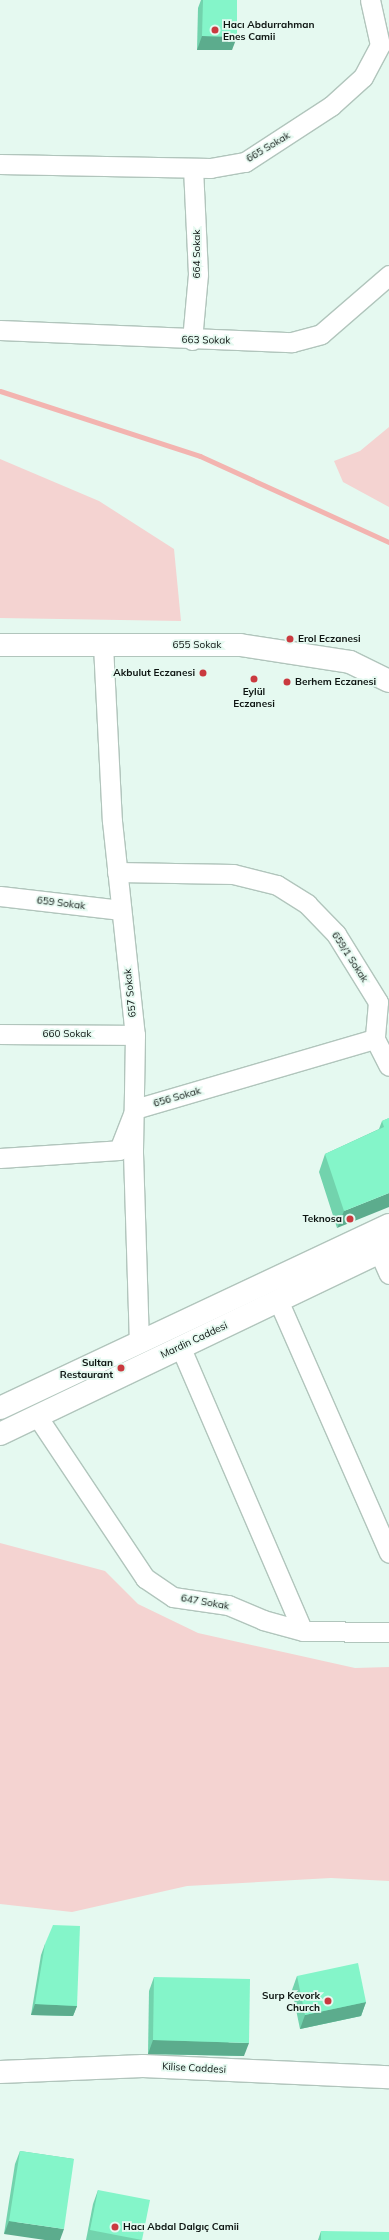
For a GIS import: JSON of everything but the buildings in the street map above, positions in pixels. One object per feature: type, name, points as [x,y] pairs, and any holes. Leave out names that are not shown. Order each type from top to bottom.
[{"type":"street","name":"665 Sokak","points":[[0,164],[193,168],[244,162],[331,106],[363,77],[380,45],[370,0]]},
{"type":"street","name":"664 Sokak","points":[[192,340],[198,274],[193,168]]},
{"type":"street","name":"663 Sokak","points":[[0,330],[192,340],[292,342],[321,334],[389,275]]},
{"type":"street","name":"655 Sokak","points":[[0,645],[240,644],[350,662],[389,681]]},
{"type":"street","name":"657 Sokak","points":[[103,645],[118,872],[135,1035],[139,1341]]},
{"type":"street","name":"659/1 Sokak","points":[[118,872],[233,874],[278,885],[307,904],[336,934],[378,1002],[375,1038]]},
{"type":"street","name":"659 Sokak","points":[[0,896],[122,910]]},
{"type":"street","name":"660 Sokak","points":[[0,1034],[135,1035]]},
{"type":"street","points":[[375,1038],[389,1066]]},
{"type":"street","name":"656 Sokak","points":[[135,1109],[375,1038]]},
{"type":"street","points":[[0,1158],[119,1150],[135,1109]]},
{"type":"street","name":"Mardin Caddesi","points":[[0,1408],[139,1341],[389,1225]]},
{"type":"street","points":[[384,1250],[389,1274]]},
{"type":"street","name":"Mardin Caddesi","points":[[0,1434],[180,1346],[384,1250]]},
{"type":"street","points":[[278,1300],[389,1553]]},
{"type":"street","points":[[180,1346],[304,1630]]},
{"type":"street","name":"647 Sokak","points":[[37,1416],[145,1578],[173,1597],[228,1605],[263,1620],[304,1630],[389,1632]]},
{"type":"street","name":"Kilise Caddesi","points":[[0,2072],[143,2066],[389,2077]]},
{"type":"shaded area","points":[[389,427],[389,507],[343,482],[334,461],[360,451]]},
{"type":"shaded area","points":[[0,459],[99,501],[174,549],[181,621],[0,618]]},
{"type":"shaded area","points":[[0,1543],[105,1571],[138,1604],[198,1633],[355,1668],[389,1667],[389,1881],[331,1878],[187,1886],[72,1912],[0,1904]]},
{"type":"waterway","points":[[0,391],[200,456],[389,542]]},
{"type":"place","name":"Hacı Abdurrahman Enes Camii","points":[[215,30]]},
{"type":"place","name":"Erol Eczanesi","points":[[290,639]]},
{"type":"place","name":"Akbulut Eczanesi","points":[[203,673]]},
{"type":"place","name":"Eylül Eczanesi","points":[[254,679]]},
{"type":"place","name":"Berhem Eczanesi","points":[[287,682]]},
{"type":"place","name":"Teknosa","points":[[350,1219]]},
{"type":"place","name":"Sultan Restaurant","points":[[121,1368]]},
{"type":"place","name":"Surp Kevork Church","points":[[328,2001]]},
{"type":"place","name":"Hacı Abdal Dalgıç Camii","points":[[115,2227]]}]
